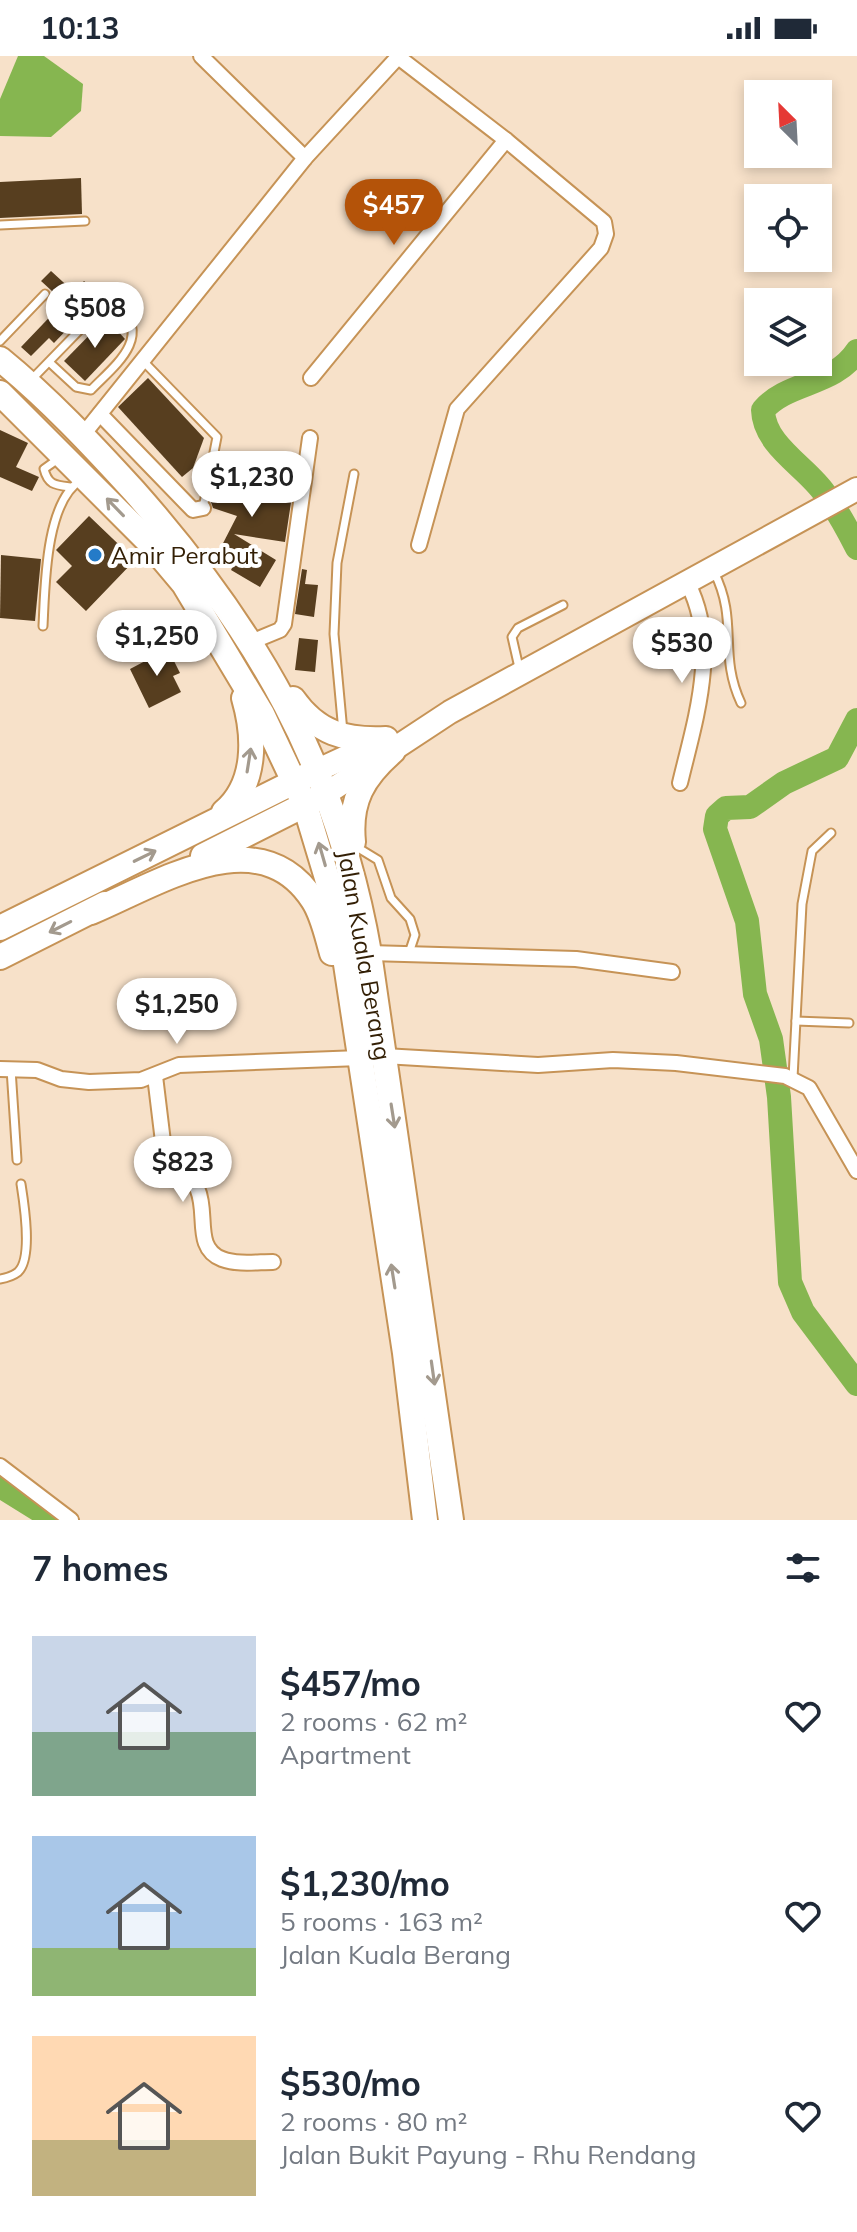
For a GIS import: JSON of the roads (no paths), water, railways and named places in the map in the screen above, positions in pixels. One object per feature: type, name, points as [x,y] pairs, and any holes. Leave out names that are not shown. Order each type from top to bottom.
[{"type":"highway","points":[[4,404],[19,393],[14,371]]},
{"type":"highway","name":"Jalan Kuala Berang","points":[[14,371],[110,464],[208,577],[251,642],[285,702],[327,793],[357,886],[369,953],[372,1057],[425,1520]]},
{"type":"highway","name":"Jalan Kuala Berang","points":[[4,404],[54,462],[184,584],[229,655],[305,805],[339,918],[356,1028],[372,1057],[439,1416],[451,1520]]},
{"type":"highway","points":[[251,642],[305,716],[323,730],[344,738],[389,745],[354,801],[351,822],[357,886]]},
{"type":"highway","points":[[210,824],[234,803],[244,787],[252,756],[251,722],[229,655]]},
{"type":"highway","points":[[0,928],[318,770]]},
{"type":"highway","points":[[0,957],[327,793]]},
{"type":"highway","points":[[91,912],[225,858],[267,863],[289,875],[315,902],[356,1028]]},
{"type":"main road","points":[[318,770],[389,745],[853,492]]},
{"type":"main road","points":[[327,793],[389,745]]},
{"type":"street","points":[[201,56],[305,158]]},
{"type":"street","points":[[82,436],[305,158],[398,56],[604,222],[606,234],[601,248],[457,409],[419,545]]},
{"type":"street","points":[[311,378],[506,140]]},
{"type":"street","points":[[103,411],[130,445],[193,510],[203,508]]},
{"type":"street","points":[[251,642],[280,630],[284,624],[310,438]]},
{"type":"street","points":[[110,464],[130,445]]},
{"type":"street","points":[[680,783],[697,711],[704,657],[700,614],[688,584]]},
{"type":"street","points":[[369,953],[576,959],[672,972]]},
{"type":"street","points":[[6,1069],[37,1070],[61,1079],[89,1082],[155,1076],[179,1065],[372,1057],[538,1065],[613,1060],[757,1071],[789,1077],[809,1088],[857,1171]]},
{"type":"street","points":[[155,1076],[164,1150],[172,1167],[189,1173],[201,1191],[203,1230],[211,1250],[219,1258],[230,1261],[273,1262]]},
{"type":"street","points":[[0,1466],[63,1510],[71,1520]]},
{"type":"lane","points":[[0,225],[85,221]]},
{"type":"lane","points":[[0,341],[45,294]]},
{"type":"lane","points":[[14,371],[49,362],[102,307],[120,306],[135,331],[129,350],[91,390]]},
{"type":"lane","points":[[142,361],[217,437],[203,508]]},
{"type":"lane","points":[[49,362],[76,387],[91,390],[103,411]]},
{"type":"lane","points":[[34,466],[54,462]]},
{"type":"lane","points":[[344,738],[334,634],[337,563],[354,474]]},
{"type":"lane","points":[[43,626],[47,546],[78,482]]},
{"type":"lane","points":[[713,570],[729,608],[729,672],[741,703]]},
{"type":"lane","points":[[520,674],[512,637],[518,628],[563,605]]},
{"type":"lane","points":[[789,1077],[796,1021],[802,904],[812,851],[831,833]]},
{"type":"lane","points":[[353,844],[378,860],[391,898],[410,919],[415,935],[409,953]]},
{"type":"lane","points":[[796,1021],[849,1023]]},
{"type":"lane","points":[[6,1069],[17,1160]]},
{"type":"lane","points":[[0,1279],[18,1272],[22,1265],[27,1226],[21,1184]]},
{"type":"waterway","points":[[857,351],[836,371],[785,393],[763,410],[771,435],[825,494],[857,548]]},
{"type":"waterway","points":[[857,720],[837,758],[784,783],[750,807],[726,808],[717,816],[715,829],[747,921],[755,994],[771,1039],[779,1097],[790,1282],[803,1312],[857,1384]]},
{"type":"waterway","points":[[0,1486],[55,1520]]},
{"type":"place","name":"Amir Perabut","points":[[95,555]]}]
